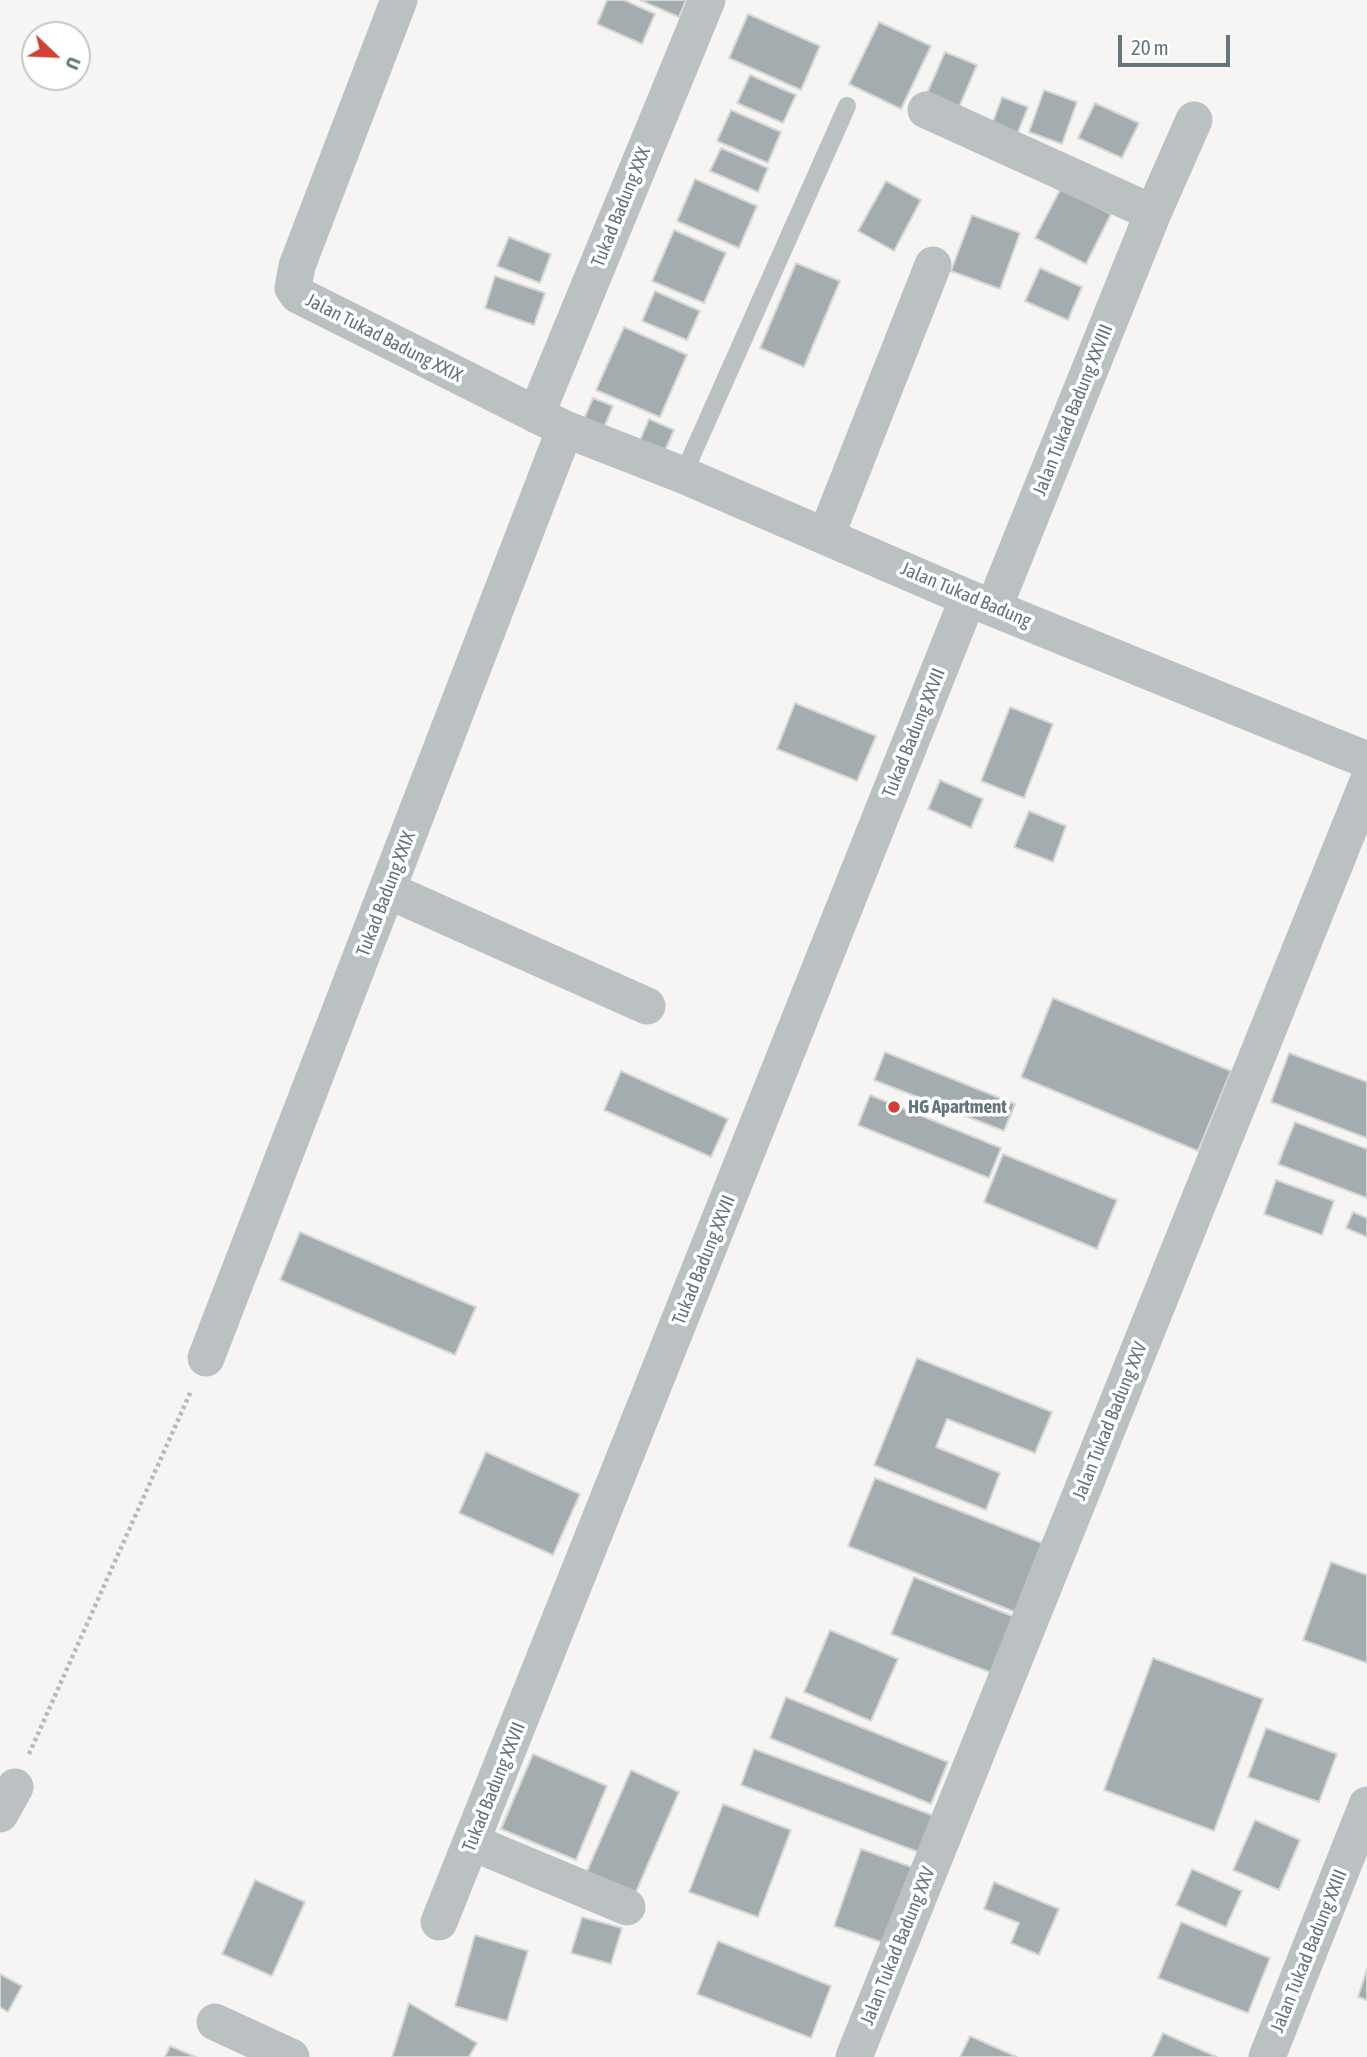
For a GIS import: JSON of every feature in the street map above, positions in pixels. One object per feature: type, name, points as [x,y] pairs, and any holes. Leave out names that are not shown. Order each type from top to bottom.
[{"type":"street","name":"Jalan Tukad Badung XXIX","points":[[399,0],[304,246],[293,288],[304,298],[550,422]]},
{"type":"street","name":"Tukad Badung XXX","points":[[550,422],[707,0]]},
{"type":"street","points":[[926,110],[1153,213]]},
{"type":"street","name":"Jalan Tukad Badung XXVIII","points":[[981,603],[1194,120]]},
{"type":"street","points":[[826,536],[933,265]]},
{"type":"street","name":"Jalan Tukad Badung","points":[[550,422],[683,475],[981,603],[1367,760]]},
{"type":"street","name":"Tukad Badung XXIX","points":[[206,1358],[386,894],[550,422]]},
{"type":"street","name":"Tukad Badung XXVII","points":[[439,1922],[981,603]]},
{"type":"street","name":"Jalan Tukad Badung XXV","points":[[854,2057],[1367,784]]},
{"type":"street","points":[[386,894],[405,898],[647,1006]]},
{"type":"street","name":"Jalan Tukad Badung XXIII","points":[[1267,2057],[1367,1805]]},
{"type":"street","points":[[471,1842],[627,1907]]},
{"type":"street","points":[[215,2022],[291,2057]]},
{"type":"lane","points":[[683,475],[847,106]]},
{"type":"path","points":[[7,1800],[206,1358]]},
{"type":"building","points":[[607,0],[624,0],[655,14],[642,44],[597,24]]},
{"type":"building","points":[[640,0],[686,0],[679,17]]},
{"type":"building","points":[[748,14],[820,46],[801,90],[729,58]]},
{"type":"building","points":[[879,22],[931,46],[901,109],[849,84]]},
{"type":"building","points":[[945,52],[977,65],[957,112],[925,98]]},
{"type":"building","points":[[750,75],[796,95],[783,123],[737,103]]},
{"type":"building","points":[[1044,90],[1077,102],[1062,144],[1029,132]]},
{"type":"building","points":[[1002,97],[1028,107],[1014,142],[989,133]]},
{"type":"building","points":[[1095,103],[1139,123],[1122,158],[1078,138]]},
{"type":"building","points":[[731,110],[781,132],[768,163],[717,141]]},
{"type":"building","points":[[721,148],[768,168],[758,192],[710,171]]},
{"type":"building","points":[[695,179],[757,206],[739,248],[677,221]]},
{"type":"building","points":[[886,181],[921,200],[894,251],[858,231]]},
{"type":"building","points":[[1061,188],[1111,214],[1086,264],[1035,238]]},
{"type":"building","points":[[972,215],[1020,233],[1000,289],[951,271]]},
{"type":"building","points":[[674,230],[726,253],[704,303],[652,281]]},
{"type":"building","points":[[509,237],[551,254],[540,283],[497,266]]},
{"type":"building","points":[[796,263],[840,281],[804,367],[760,348]]},
{"type":"building","points":[[1040,268],[1082,287],[1068,320],[1025,301]]},
{"type":"building","points":[[495,276],[545,293],[534,325],[485,308]]},
{"type":"building","points":[[655,291],[700,311],[687,340],[642,321]]},
{"type":"building","points":[[624,327],[687,355],[660,417],[596,390]]},
{"type":"building","points":[[593,398],[613,406],[600,437],[580,428]]},
{"type":"building","points":[[649,419],[674,430],[660,462],[635,452]]},
{"type":"building","points":[[795,703],[876,736],[857,781],[777,749]]},
{"type":"building","points":[[1010,707],[1053,724],[1024,798],[981,781]]},
{"type":"building","points":[[940,780],[983,799],[971,828],[928,809]]},
{"type":"building","points":[[1029,811],[1066,826],[1053,862],[1014,847]]},
{"type":"building","points":[[1053,998],[1231,1071],[1198,1151],[1021,1077]]},
{"type":"building","points":[[885,1052],[1015,1104],[1004,1131],[874,1080]]},
{"type":"building","points":[[1289,1053],[1367,1082],[1367,1138],[1271,1102]]},
{"type":"building","points":[[621,1071],[728,1119],[711,1157],[604,1110]]},
{"type":"building","points":[[870,1095],[1001,1148],[989,1178],[858,1125]]},
{"type":"building","points":[[1295,1122],[1367,1149],[1367,1198],[1278,1164]]},
{"type":"building","points":[[1003,1154],[1117,1200],[1097,1249],[984,1202]]},
{"type":"building","points":[[1276,1180],[1334,1201],[1322,1235],[1264,1214]]},
{"type":"building","points":[[1353,1212],[1367,1218],[1367,1237],[1346,1228]]},
{"type":"building","points":[[300,1232],[476,1307],[455,1355],[280,1280]]},
{"type":"building","points":[[917,1358],[1052,1412],[1035,1453],[947,1419],[936,1447],[1000,1473],[986,1510],[874,1465]]},
{"type":"building","points":[[486,1452],[580,1494],[553,1555],[459,1513]]},
{"type":"building","points":[[875,1478],[1042,1543],[1015,1612],[848,1546]]},
{"type":"building","points":[[1331,1562],[1367,1575],[1367,1663],[1303,1640]]},
{"type":"building","points":[[914,1577],[1020,1619],[997,1675],[891,1634]]},
{"type":"building","points":[[830,1630],[898,1659],[871,1721],[804,1692]]},
{"type":"building","points":[[1153,1658],[1263,1699],[1214,1831],[1104,1790]]},
{"type":"building","points":[[786,1697],[948,1762],[931,1804],[770,1738]]},
{"type":"building","points":[[1266,1728],[1337,1754],[1319,1802],[1248,1777]]},
{"type":"building","points":[[754,1749],[940,1818],[926,1855],[741,1785]]},
{"type":"building","points":[[533,1754],[607,1786],[576,1860],[501,1829]]},
{"type":"building","points":[[631,1770],[679,1792],[633,1899],[584,1878]]},
{"type":"building","points":[[723,1804],[791,1830],[758,1917],[689,1892]]},
{"type":"building","points":[[1255,1820],[1300,1840],[1279,1890],[1233,1870]]},
{"type":"building","points":[[861,1849],[920,1870],[893,1946],[834,1926]]},
{"type":"building","points":[[1192,1869],[1242,1891],[1226,1927],[1176,1905]]},
{"type":"building","points":[[255,1880],[305,1902],[272,1976],[222,1954]]},
{"type":"building","points":[[994,1882],[1059,1909],[1039,1955],[1011,1943],[1019,1923],[984,1909]]},
{"type":"building","points":[[582,1917],[622,1928],[611,1964],[571,1953]]},
{"type":"building","points":[[1181,1922],[1270,1958],[1248,2013],[1158,1978]]},
{"type":"building","points":[[475,1935],[528,1951],[507,2021],[455,2006]]},
{"type":"building","points":[[718,1941],[831,1986],[811,2038],[697,1994]]},
{"type":"building","points":[[1367,1969],[1367,2000],[1358,1997]]},
{"type":"building","points":[[0,1974],[22,1986],[8,2012],[0,2007]]},
{"type":"building","points":[[409,2003],[477,2043],[469,2057],[392,2057]]},
{"type":"building","points":[[1163,2033],[1217,2057],[1152,2057]]},
{"type":"building","points":[[970,2036],[1017,2057],[960,2057]]},
{"type":"building","points":[[170,2046],[196,2057],[165,2057]]},
{"type":"place","name":"HG Apartment","points":[[894,1107]]}]
